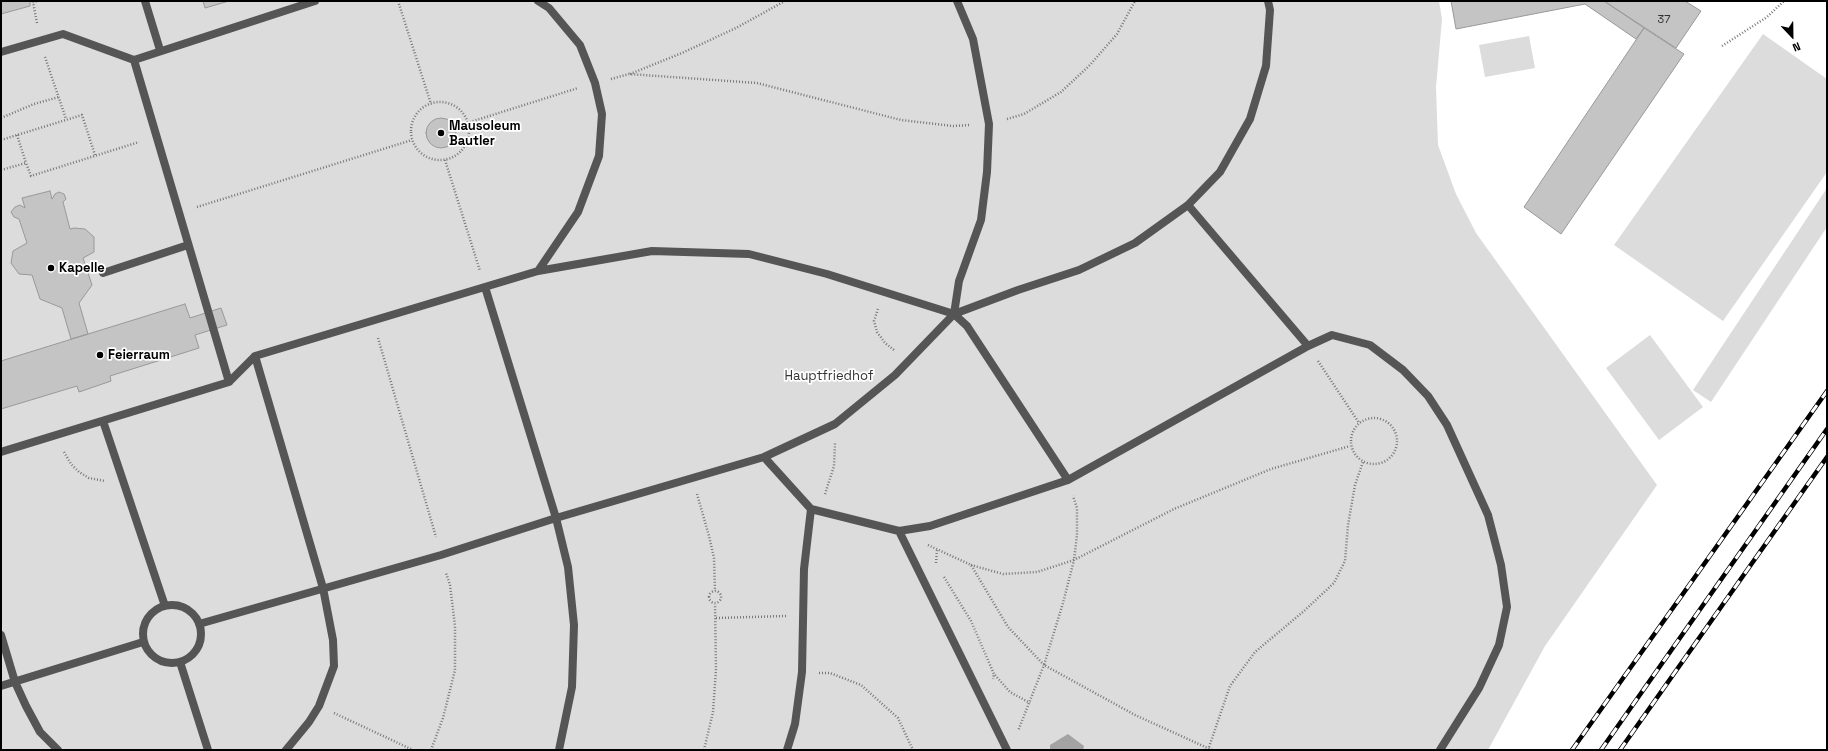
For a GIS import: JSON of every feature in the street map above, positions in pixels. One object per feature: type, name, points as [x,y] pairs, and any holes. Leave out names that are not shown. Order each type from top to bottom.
[{"type":"lane","points":[[145,1],[160,50]]},
{"type":"lane","points":[[1,52],[62,34],[134,60],[160,50],[315,1]]},
{"type":"lane","points":[[538,1],[549,8],[580,45],[595,83],[602,114],[599,156],[578,212],[538,271]]},
{"type":"lane","points":[[954,314],[959,281],[981,220],[987,172],[989,124],[973,39],[957,1]]},
{"type":"lane","points":[[199,624],[442,555],[556,518],[764,457],[835,424],[895,375],[954,314],[1018,290],[1080,270],[1135,243],[1188,205],[1220,172],[1250,119],[1266,66],[1270,10],[1268,1]]},
{"type":"lane","points":[[134,60],[229,382]]},
{"type":"lane","points":[[1188,205],[1308,346]]},
{"type":"lane","points":[[103,273],[188,245]]},
{"type":"lane","points":[[1,452],[229,382],[255,356],[538,271],[652,251],[749,254],[827,274],[954,314],[967,326],[1068,480]]},
{"type":"lane","points":[[485,287],[556,518],[568,567],[574,625],[572,687],[559,750]]},
{"type":"lane","points":[[764,457],[811,509],[899,531],[930,526],[1068,480],[1308,346],[1332,335],[1370,345],[1403,370],[1428,396],[1448,425],[1488,515],[1501,565],[1508,607],[1499,645],[1483,680],[1450,738],[1440,750]]},
{"type":"lane","points":[[255,356],[323,588],[333,640],[334,666],[319,706],[297,738],[286,750]]},
{"type":"lane","points":[[103,421],[165,606]]},
{"type":"lane","points":[[787,750],[795,724],[802,672],[804,569],[811,509]]},
{"type":"lane","points":[[899,531],[1007,750]]},
{"type":"lane","points":[[176,605],[186,609],[193,614],[199,624],[201,635],[198,648],[191,656],[180,662],[168,663],[157,659],[148,651],[143,642],[143,630],[146,622],[152,614],[165,606],[176,605]]},
{"type":"lane","points":[[1,635],[15,682],[26,706],[40,732],[58,750]]},
{"type":"lane","points":[[1,686],[143,642]]},
{"type":"lane","points":[[180,662],[208,750]]},
{"type":"path","points":[[38,1],[33,2],[40,40],[66,119]]},
{"type":"path","points":[[398,1],[431,104]]},
{"type":"path","points":[[467,123],[595,83],[629,74],[682,53],[736,28],[785,1]]},
{"type":"path","points":[[629,74],[757,83],[901,120],[953,126],[989,124],[1024,114],[1062,92],[1090,65],[1117,34],[1135,1]]},
{"type":"path","points":[[1722,46],[1767,17],[1784,1]]},
{"type":"path","points":[[1,118],[34,104],[59,97]]},
{"type":"path","points":[[431,104],[448,104],[457,108],[464,115],[467,123],[468,138],[464,147],[456,155],[445,160],[431,159],[417,150],[412,140],[411,131],[413,121],[420,110],[431,104]]},
{"type":"path","points":[[1,140],[82,115],[95,155]]},
{"type":"path","points":[[17,135],[31,176],[156,137]]},
{"type":"path","points":[[179,213],[412,140]]},
{"type":"path","points":[[445,160],[485,287]]},
{"type":"path","points":[[1,170],[26,163]]},
{"type":"path","points":[[892,294],[879,306],[874,320],[877,332],[885,343],[894,350],[915,355]]},
{"type":"path","points":[[373,321],[450,584],[453,612],[455,670],[443,718],[431,750]]},
{"type":"path","points":[[1308,346],[1359,423]]},
{"type":"path","points":[[1367,418],[1376,418],[1384,420],[1392,426],[1396,434],[1397,443],[1395,452],[1389,459],[1381,464],[1372,464],[1363,462],[1355,455],[1350,446],[1351,433],[1359,423],[1367,418]]},
{"type":"path","points":[[820,511],[834,466],[835,424]]},
{"type":"path","points":[[58,434],[64,452],[71,464],[79,472],[89,478],[99,481],[121,478]]},
{"type":"path","points":[[899,531],[971,565],[1003,574],[1037,572],[1074,560],[1174,509],[1271,469],[1350,446]]},
{"type":"path","points":[[1209,747],[1230,686],[1254,652],[1304,611],[1334,583],[1345,561],[1348,525],[1355,485],[1363,462]]},
{"type":"path","points":[[692,478],[710,536],[714,558],[715,591]]},
{"type":"path","points":[[1017,733],[1044,665],[1063,603],[1074,560],[1077,536],[1077,508],[1068,480]]},
{"type":"path","points":[[971,565],[1008,627],[1044,665],[1135,715],[1209,747],[1212,750]]},
{"type":"path","points":[[715,591],[712,592],[709,598],[710,601],[716,604]]},
{"type":"path","points":[[715,591],[722,597],[716,604]]},
{"type":"path","points":[[704,750],[713,712],[716,669],[716,604]]},
{"type":"path","points":[[716,618],[804,616]]},
{"type":"path","points":[[802,672],[830,673],[861,685],[898,718],[913,750]]},
{"type":"path","points":[[994,674],[1010,692],[1030,703]]},
{"type":"path","points":[[319,706],[413,750]]},
{"type":"green space","name":"Hauptfriedhof","points":[[1,1],[1439,1],[1442,19],[1436,87],[1438,145],[1456,194],[1476,233],[1657,485],[1545,646],[1488,750],[1,750]]},
{"type":"green space","points":[[1763,34],[1827,79],[1827,172],[1723,321],[1614,245]]},
{"type":"green space","points":[[1529,36],[1535,68],[1485,77],[1479,45]]},
{"type":"green space","points":[[1827,188],[1827,227],[1711,402],[1693,390]]},
{"type":"green space","points":[[1650,335],[1703,407],[1659,440],[1606,368]]},
{"type":"shaded area","points":[[1068,734],[1084,746],[1083,750],[1050,750],[1050,745]]},
{"type":"building","points":[[1,1],[30,1],[30,6],[1,14]]},
{"type":"building","points":[[203,1],[229,1],[205,8]]},
{"type":"building","points":[[1451,1],[1604,1],[1644,28],[1636,39],[1585,4],[1456,29]]},
{"type":"building","points":[[1604,1],[1685,1],[1701,11],[1676,48]]},
{"type":"building","points":[[1644,28],[1684,54],[1561,234],[1524,207]]},
{"type":"building","name":"Mausoleum Bautler","points":[[441,118],[452,122],[456,133],[452,144],[441,148],[430,144],[426,133],[430,122]]},
{"type":"building","name":"Kapelle","points":[[50,191],[52,199],[55,194],[59,192],[64,194],[66,199],[63,202],[70,229],[85,229],[94,237],[94,252],[83,258],[92,285],[79,303],[88,334],[71,339],[62,308],[40,299],[32,275],[19,274],[11,263],[13,251],[27,243],[19,219],[14,217],[11,212],[15,207],[20,205],[25,208],[22,198]]},
{"type":"building","name":"Feierraum","points":[[185,304],[190,318],[221,308],[227,325],[195,335],[199,348],[110,376],[111,381],[79,392],[77,386],[1,409],[1,361]]},
{"type":"railway","points":[[1572,750],[1827,391]]},
{"type":"railway","points":[[1601,750],[1827,429]]},
{"type":"railway","points":[[1620,750],[1827,457]]},
{"type":"place","name":"Mausoleum Bautler","points":[[441,133]]},
{"type":"place","name":"Kapelle","points":[[51,268]]},
{"type":"place","name":"Feierraum","points":[[100,355]]}]
